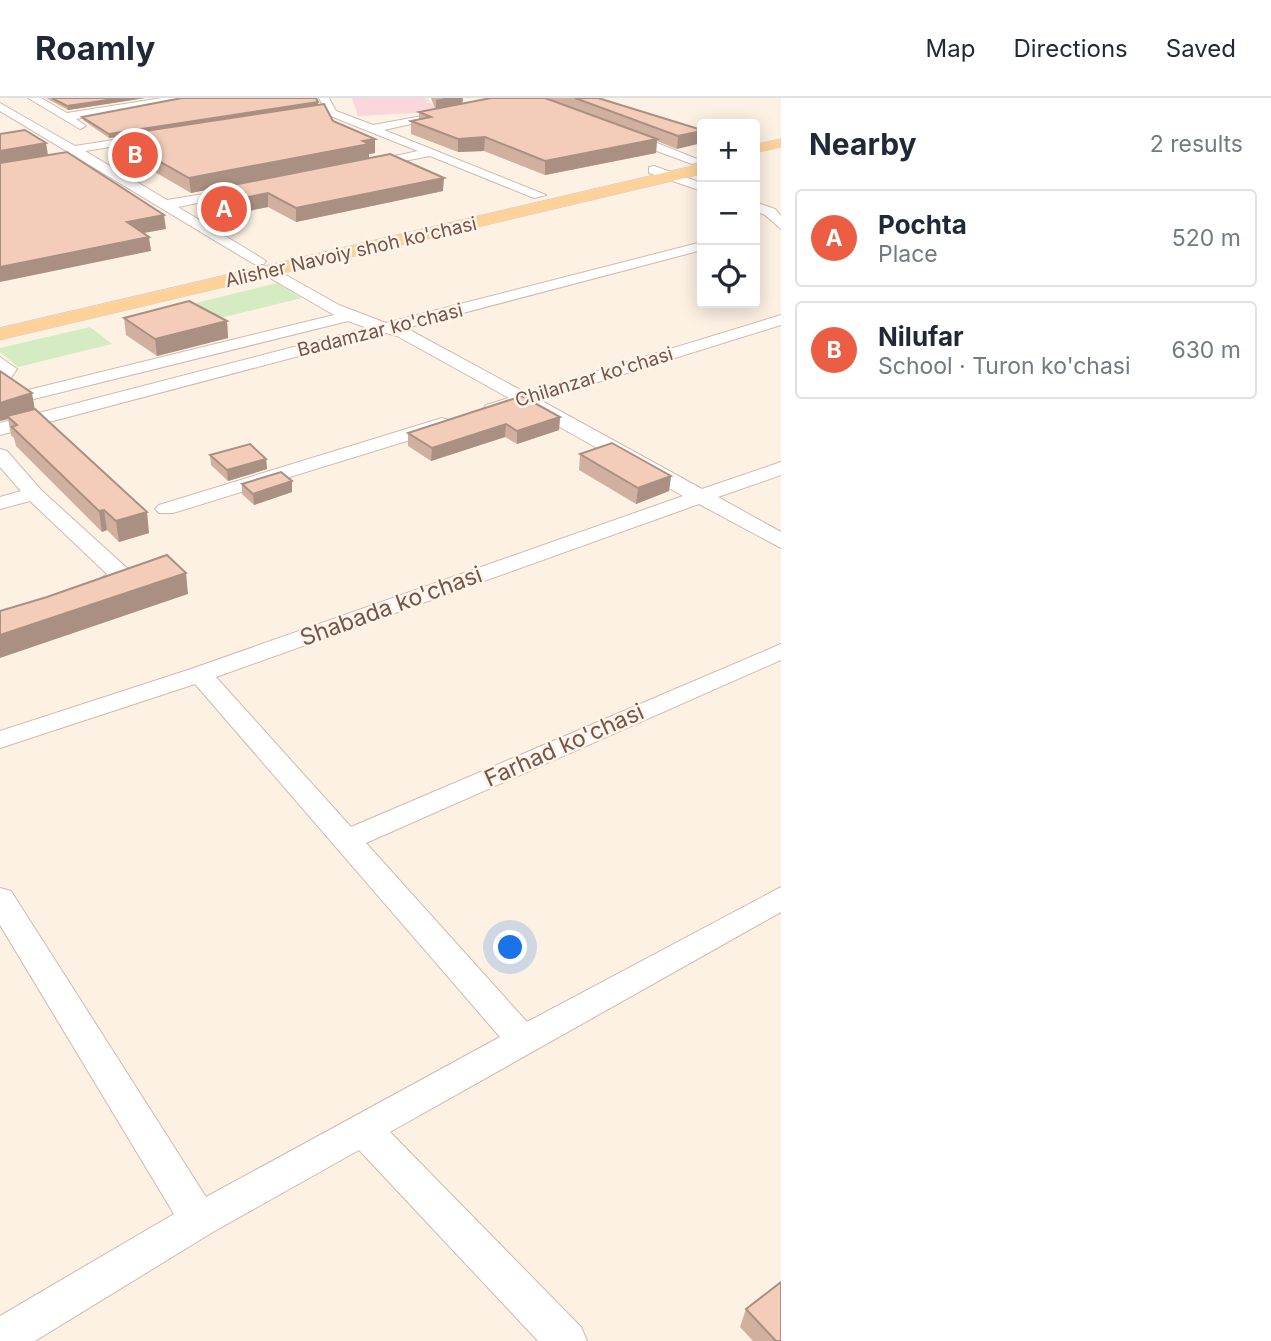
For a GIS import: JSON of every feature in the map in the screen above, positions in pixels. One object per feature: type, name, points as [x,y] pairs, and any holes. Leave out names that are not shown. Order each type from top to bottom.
[{"type":"main road","points":[[760,148],[781,143]]},
{"type":"main road","points":[[760,157],[781,153]]},
{"type":"main road","name":"Alisher Navoiy shoh ko'chasi","points":[[0,319],[264,267],[697,164]]},
{"type":"main road","name":"Alisher Navoiy shoh ko'chasi","points":[[0,334],[539,195],[663,173]]},
{"type":"street","points":[[33,98],[111,143]]},
{"type":"street","points":[[65,117],[183,98]]},
{"type":"street","points":[[324,98],[324,111],[374,128],[539,195]]},
{"type":"street","points":[[0,106],[348,316],[384,329],[402,332],[781,541]]},
{"type":"street","points":[[374,128],[462,110]]},
{"type":"street","points":[[609,130],[697,162]]},
{"type":"street","points":[[55,160],[111,143],[164,135]]},
{"type":"street","points":[[352,168],[433,152]]},
{"type":"street","points":[[663,173],[697,185]]},
{"type":"street","points":[[165,205],[259,187]]},
{"type":"street","points":[[760,208],[770,212],[777,226]]},
{"type":"street","name":"Badamzar ko'chasi","points":[[0,429],[697,247]]},
{"type":"street","points":[[34,394],[348,316]]},
{"type":"street","name":"Chilanzar ko'chasi","points":[[166,509],[781,320]]},
{"type":"street","points":[[2,374],[57,412]]},
{"type":"street","points":[[0,455],[34,494],[121,575],[101,589],[76,597]]},
{"type":"street","name":"Shabada ko'chasi","points":[[0,740],[201,674],[781,468]]},
{"type":"street","points":[[0,503],[34,494]]},
{"type":"street","name":"Farhad ko'chasi","points":[[347,840],[781,651]]},
{"type":"street","points":[[201,674],[523,1040]]},
{"type":"street","points":[[0,1339],[199,1220],[781,898]]},
{"type":"street","points":[[0,899],[199,1220]]},
{"type":"street","points":[[363,1129],[566,1341]]},
{"type":"shaded area","points":[[352,98],[424,98],[430,100],[425,103],[432,103],[436,112],[358,116]]},
{"type":"green space","points":[[277,283],[302,298],[220,318],[196,303]]},
{"type":"green space","points":[[90,327],[112,344],[18,367],[0,352],[0,348]]},
{"type":"building","points":[[52,98],[121,98],[67,106]]},
{"type":"building","points":[[182,98],[316,98],[318,102],[109,134],[82,117]]},
{"type":"building","points":[[491,98],[545,98],[657,139],[545,161],[485,137],[458,139],[411,121],[431,117],[419,112]]},
{"type":"building","points":[[575,98],[598,98],[697,128],[697,132],[678,136]]},
{"type":"building","points":[[324,104],[333,121],[375,139],[363,141],[369,144],[189,178],[120,139],[130,137],[125,134]]},
{"type":"building","points":[[25,130],[46,143],[0,151],[0,134]]},
{"type":"building","points":[[67,152],[164,215],[127,222],[149,237],[0,267],[0,163]]},
{"type":"building","points":[[390,154],[444,178],[296,208],[268,193],[228,201],[208,190]]},
{"type":"building","points":[[189,301],[227,321],[155,339],[124,318]]},
{"type":"building","points":[[0,371],[32,393],[0,403]]},
{"type":"building","points":[[522,396],[560,417],[517,431],[506,424],[432,448],[408,433]]},
{"type":"building","points":[[35,409],[147,512],[116,521],[104,510],[99,511],[12,427],[17,425],[7,416]]},
{"type":"building","points":[[612,443],[671,476],[638,488],[580,454]]},
{"type":"building","points":[[250,444],[266,459],[227,470],[210,455]]},
{"type":"building","points":[[281,472],[292,481],[253,494],[242,484]]},
{"type":"building","points":[[167,555],[186,573],[0,635],[0,611]]},
{"type":"building","points":[[781,1282],[781,1341],[776,1341],[746,1309]]},
{"type":"place","name":"Nilufar","points":[[135,155]]},
{"type":"place","name":"Pochta","points":[[224,209]]}]
